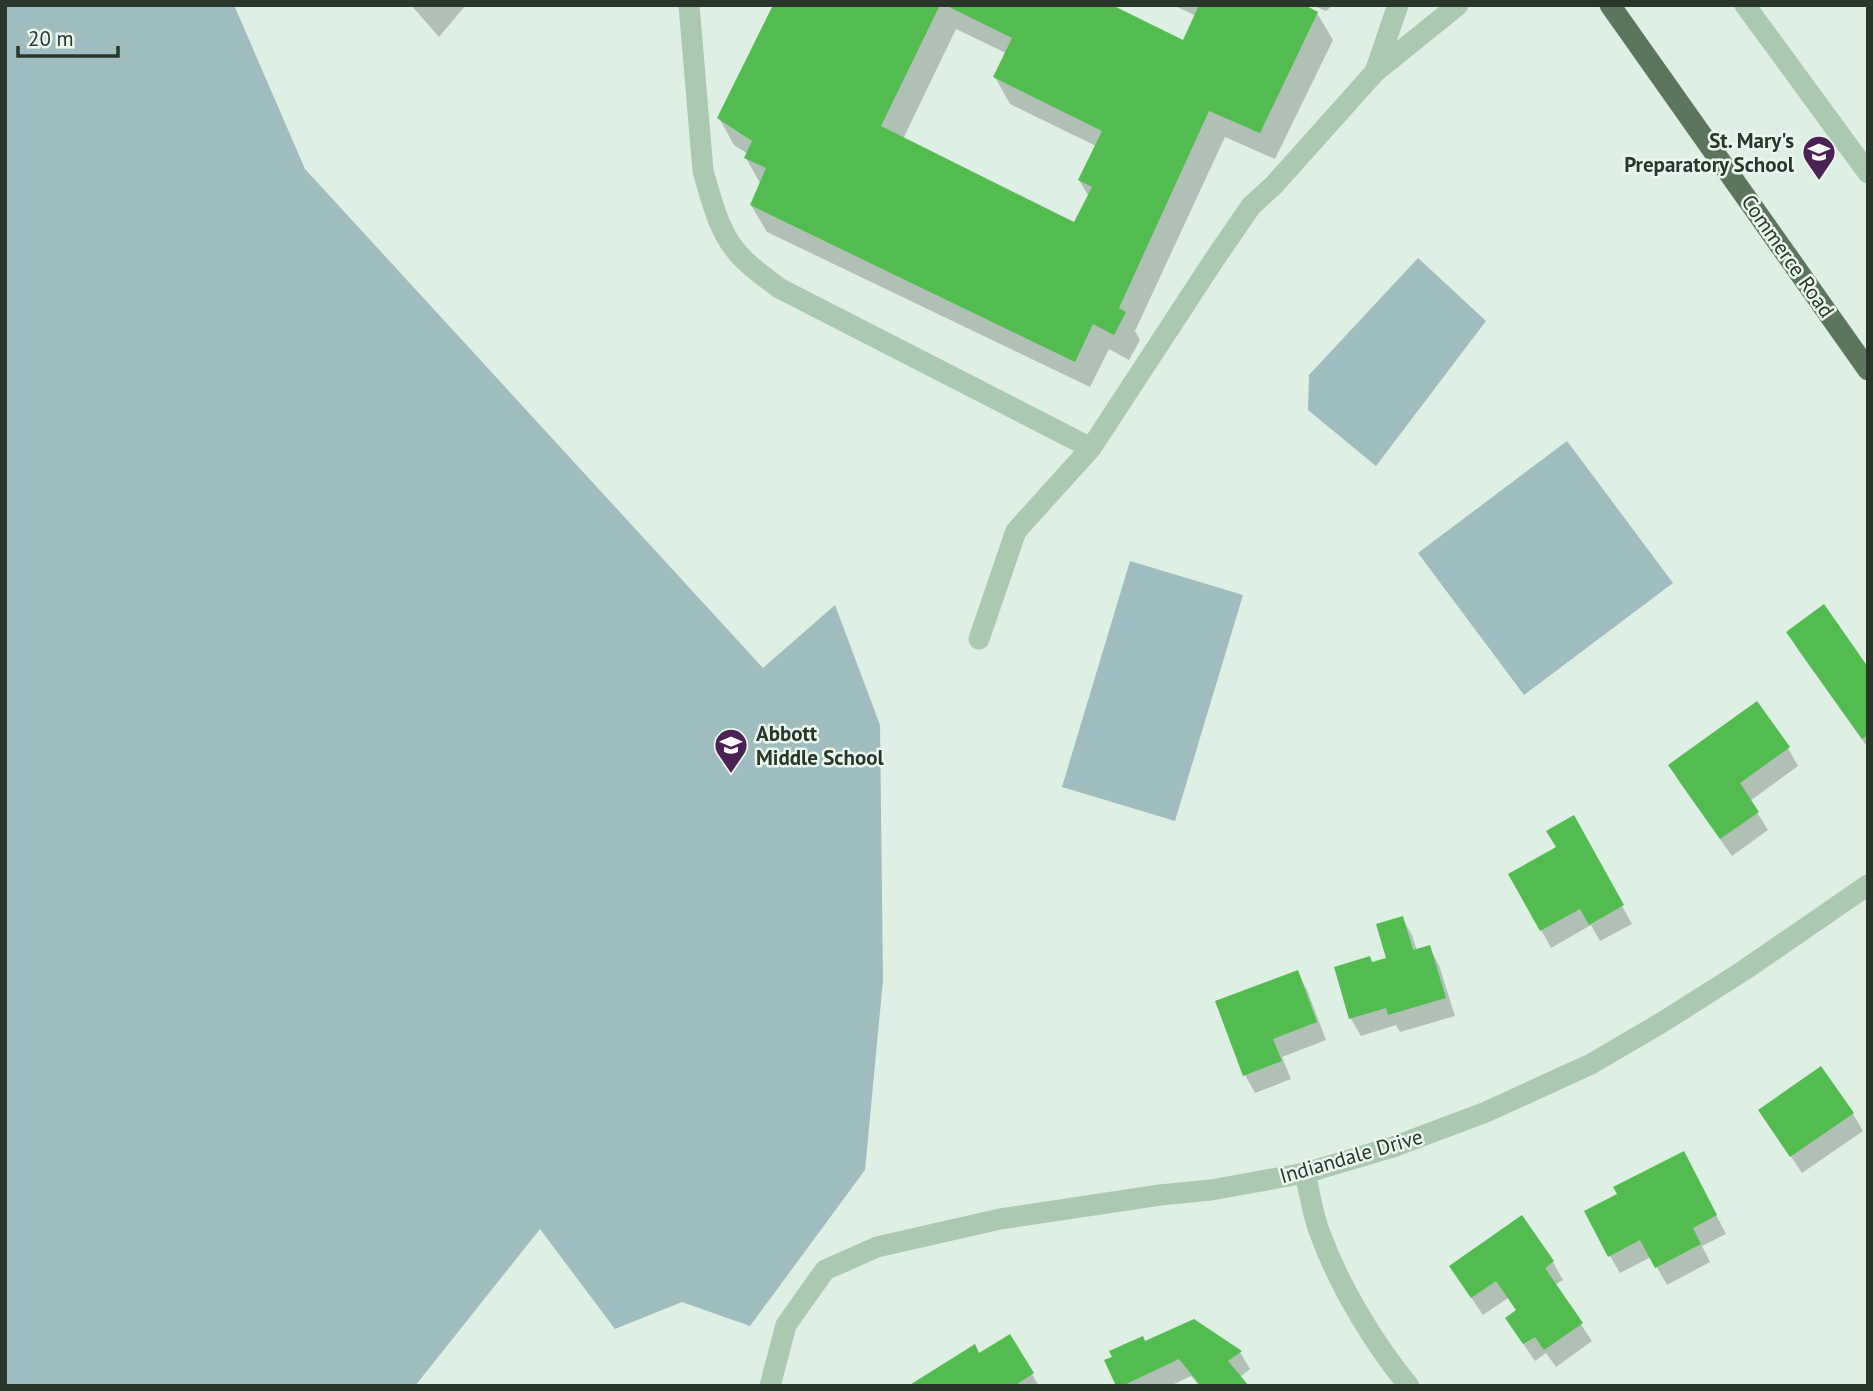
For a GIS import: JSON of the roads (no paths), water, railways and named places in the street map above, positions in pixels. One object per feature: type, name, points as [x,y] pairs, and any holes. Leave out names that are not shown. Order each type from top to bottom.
[{"type":"main road","name":"Commerce Road","points":[[1611,5],[1868,370]]},
{"type":"street","points":[[689,5],[703,171],[721,225],[736,252],[779,288],[1091,447]]},
{"type":"street","points":[[1375,72],[1398,5]]},
{"type":"street","points":[[979,639],[1016,531],[1091,447],[1251,206],[1274,185],[1375,72],[1458,5]]},
{"type":"street","points":[[1745,5],[1868,173]]},
{"type":"street","name":"Indiandale Drive","points":[[770,1386],[786,1325],[825,1270],[877,1247],[1000,1219],[1211,1190],[1305,1173],[1393,1147],[1486,1112],[1591,1063],[1743,971],[1868,885]]},
{"type":"street","points":[[1305,1173],[1321,1235],[1352,1301],[1395,1369],[1409,1386]]},
{"type":"place","name":"St. Mary's Preparatory School","points":[[1819,182]]},
{"type":"place","name":"Abbott Middle School","points":[[731,775]]}]
